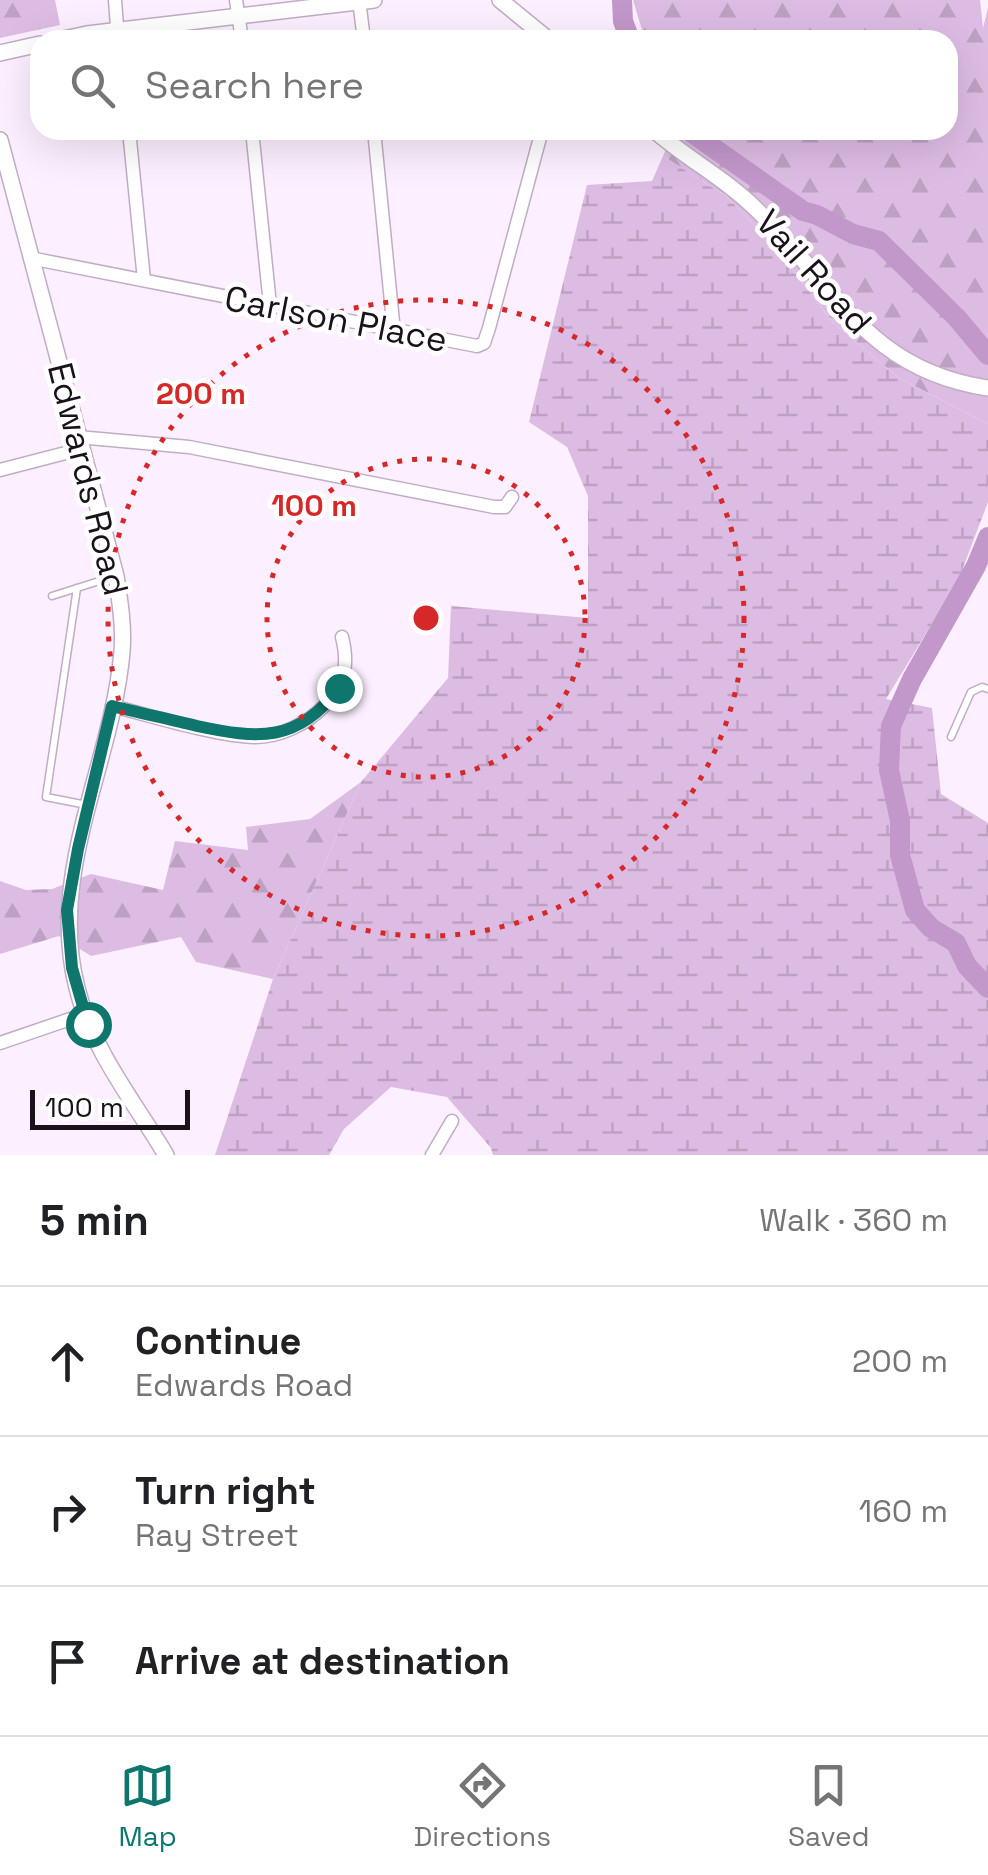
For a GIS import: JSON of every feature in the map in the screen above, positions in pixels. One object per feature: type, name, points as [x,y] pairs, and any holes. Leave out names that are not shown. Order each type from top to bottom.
[{"type":"street","points":[[115,0],[118,30]]},
{"type":"street","points":[[236,0],[240,30]]},
{"type":"street","points":[[500,0],[537,30]]},
{"type":"street","points":[[156,30],[364,1],[364,30]]},
{"type":"street","points":[[0,53],[30,46]]},
{"type":"street","name":"Edwards Road","points":[[0,140],[116,576],[122,648],[67,910],[72,968],[85,1014],[112,1070],[166,1155]]},
{"type":"street","points":[[130,140],[144,280]]},
{"type":"street","points":[[253,140],[270,305]]},
{"type":"street","points":[[375,140],[394,332]]},
{"type":"street","name":"Carlson Place","points":[[30,258],[477,346],[484,343],[539,140]]},
{"type":"street","name":"Vail Road","points":[[667,140],[753,206],[854,320],[885,348],[936,375],[986,388]]},
{"type":"street","points":[[0,470],[80,443],[149,442],[494,508],[505,507],[512,498]]},
{"type":"street","points":[[112,706],[254,737],[282,732],[309,720],[339,688],[347,661],[342,636]]},
{"type":"street","points":[[0,1043],[85,1014]]},
{"type":"street","points":[[432,1155],[452,1121]]},
{"type":"lane","points":[[52,596],[116,576]]},
{"type":"lane","points":[[77,588],[46,797],[88,805]]},
{"type":"lane","points":[[951,737],[971,692],[988,688]]},
{"type":"green space","points":[[0,0],[55,0],[60,25],[0,38]]},
{"type":"green space","points":[[633,0],[980,0],[983,28],[988,8],[988,424],[899,378],[832,322],[782,254],[726,196],[663,156],[670,140],[958,140],[958,30],[642,30]]},
{"type":"green space","points":[[663,156],[726,196],[782,254],[832,322],[899,378],[988,424],[988,502],[958,581],[886,699],[932,708],[941,794],[988,823],[988,1155],[493,1155],[447,1097],[391,1087],[344,1129],[329,1155],[215,1155],[273,979],[361,782],[448,678],[451,606],[588,618],[588,496],[567,447],[529,422],[587,185],[652,181]]},
{"type":"green space","points":[[361,782],[273,979],[196,962],[181,937],[91,956],[59,936],[0,954],[0,881],[26,890],[52,889],[91,874],[163,890],[175,841],[248,850],[246,827],[310,819]]},
{"type":"waterway","points":[[622,0],[626,30]]},
{"type":"waterway","points":[[702,140],[803,211],[853,234],[879,241],[957,318],[988,355]]},
{"type":"waterway","points":[[988,537],[891,726],[889,770],[900,821],[900,855],[915,910],[931,928],[956,943],[967,966],[988,988]]},
{"type":"route","points":[[88,1024],[72,968],[68,892],[112,706],[254,737],[282,732],[309,720],[339,688]]}]
